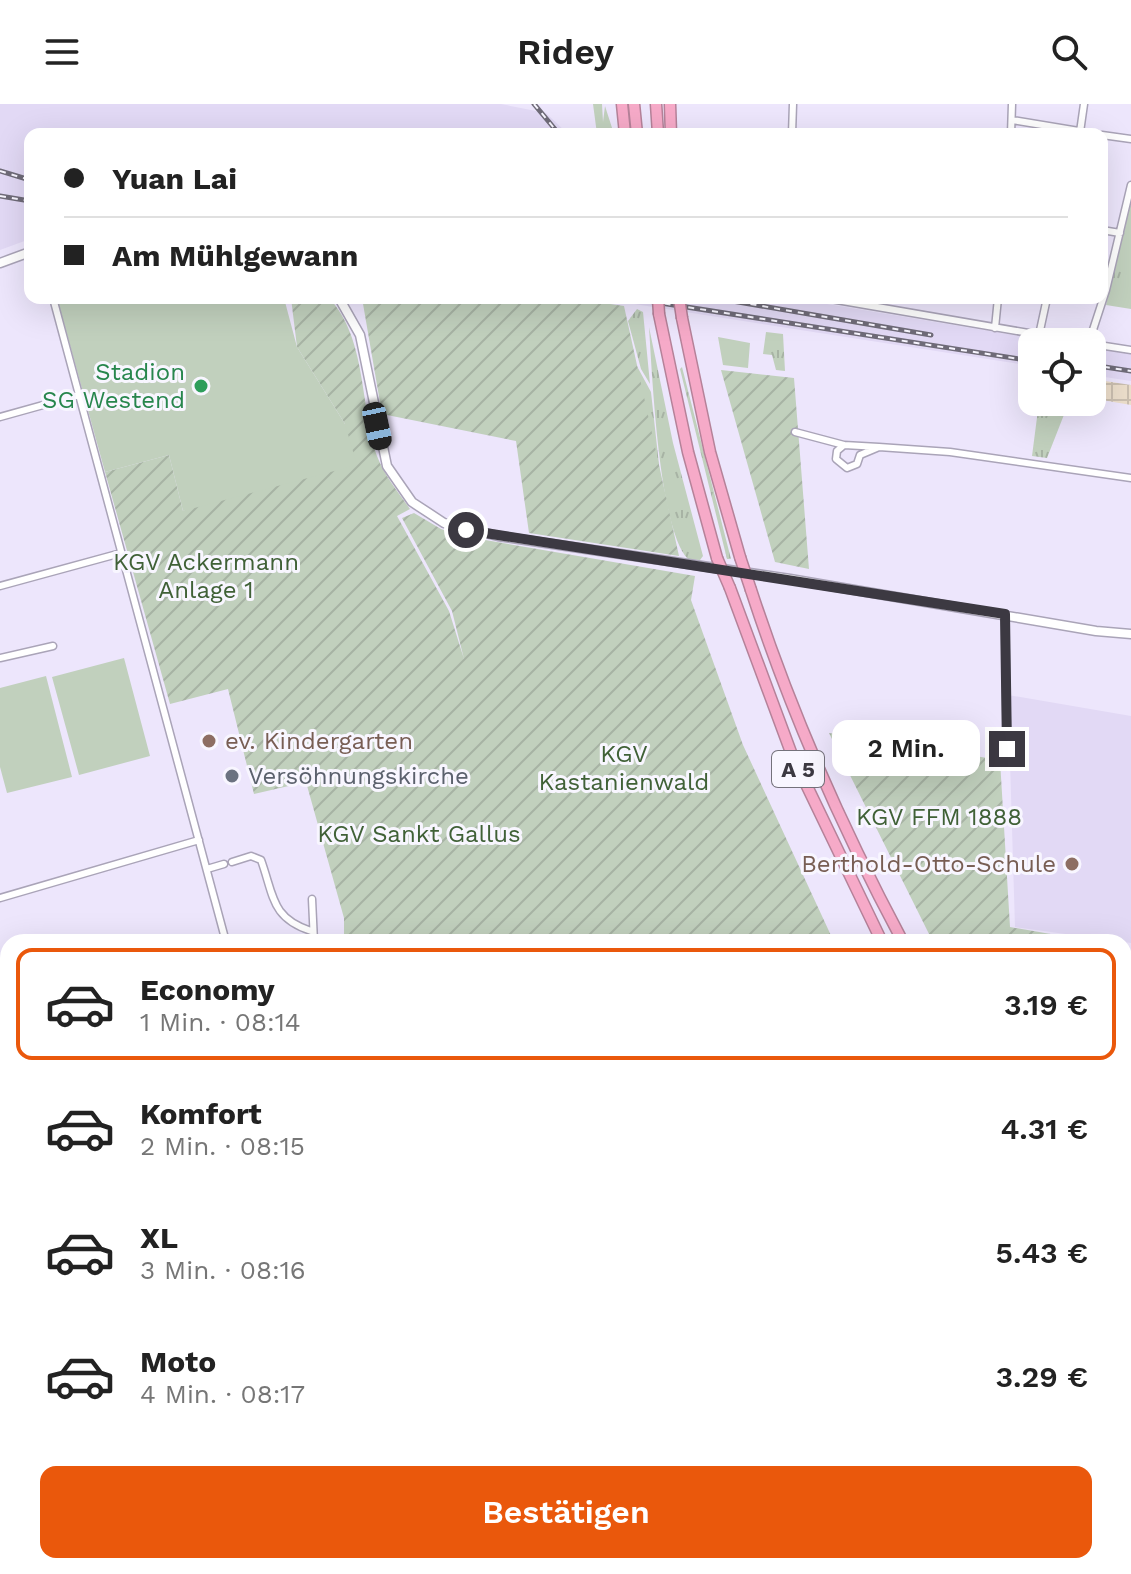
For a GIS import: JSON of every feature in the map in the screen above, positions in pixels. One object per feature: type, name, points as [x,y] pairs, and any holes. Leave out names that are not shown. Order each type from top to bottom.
[{"type":"highway","points":[[622,104],[624,128]]},
{"type":"highway","points":[[634,104],[636,128]]},
{"type":"highway","points":[[656,104],[658,128]]},
{"type":"highway","points":[[670,104],[671,128]]},
{"type":"highway","name":"A 5","points":[[658,304],[685,438],[717,558],[792,755],[878,934]]},
{"type":"highway","name":"A 5","points":[[680,304],[710,452],[751,590],[804,739],[850,840],[899,934]]},
{"type":"street","points":[[792,128],[793,104]]},
{"type":"street","points":[[1011,128],[1012,104]]},
{"type":"street","points":[[1081,128],[1084,104]]},
{"type":"street","points":[[1012,120],[1054,128]]},
{"type":"street","points":[[1108,135],[1131,139]]},
{"type":"street","points":[[1108,277],[1131,185]]},
{"type":"street","points":[[1108,231],[1120,233]]},
{"type":"street","points":[[0,263],[24,254]]},
{"type":"street","points":[[55,304],[224,934]]},
{"type":"street","points":[[342,304],[360,335],[387,466],[402,491],[418,508],[444,523],[466,530],[705,569],[1131,634]]},
{"type":"street","points":[[859,304],[1018,332]]},
{"type":"street","points":[[995,328],[997,304]]},
{"type":"street","points":[[1041,328],[1046,304]]},
{"type":"street","points":[[1094,328],[1101,304]]},
{"type":"street","points":[[1106,346],[1131,350]]},
{"type":"street","points":[[0,417],[79,395]]},
{"type":"street","points":[[795,432],[848,445],[965,454],[1131,478]]},
{"type":"street","points":[[848,445],[837,451],[840,464],[847,468],[857,464],[860,455],[879,447]]},
{"type":"street","points":[[848,445],[860,455]]},
{"type":"street","points":[[0,586],[121,553]]},
{"type":"street","points":[[1005,614],[1007,749]]},
{"type":"street","points":[[0,658],[53,646]]},
{"type":"street","points":[[0,898],[199,840]]},
{"type":"street","points":[[207,869],[251,856],[261,860],[281,915],[293,925],[311,931]]},
{"type":"street","points":[[312,899],[315,913],[312,934]]},
{"type":"shaded area","points":[[0,104],[501,104],[546,113],[562,128],[24,128],[24,241],[0,250]]},
{"type":"shaded area","points":[[634,304],[827,304],[1018,336],[1018,364]]},
{"type":"shaded area","points":[[1106,350],[1131,354],[1131,381],[1106,377]]},
{"type":"shaded area","points":[[1106,381],[1131,385],[1131,405],[1106,401]]},
{"type":"shaded area","points":[[1008,695],[1131,716],[1131,934],[1066,934],[1015,927]]},
{"type":"green space","points":[[593,104],[602,104],[603,122],[605,106],[612,128],[596,128]]},
{"type":"green space","points":[[1131,202],[1131,309],[1106,305]]},
{"type":"green space","name":"Stadion SG Westend","points":[[59,304],[286,304],[297,347],[345,424],[357,465],[183,511],[169,455],[105,472]]},
{"type":"green space","points":[[292,304],[334,304],[350,333],[356,353],[377,456],[410,509],[397,516],[449,611],[464,659],[452,611],[402,518],[414,513],[441,529],[462,536],[695,576],[691,600],[743,745],[830,934],[344,934],[344,918],[306,782],[254,794],[228,689],[170,704],[105,472],[169,455],[183,511],[345,424],[297,347]]},
{"type":"green space","points":[[363,304],[624,306],[679,556],[529,533],[516,441],[382,414]]},
{"type":"green space","points":[[637,309],[643,312],[650,384],[641,369],[628,321]]},
{"type":"green space","points":[[649,327],[673,443],[703,556],[700,560],[688,559],[678,543],[670,517],[655,413]]},
{"type":"green space","points":[[766,332],[783,334],[785,371],[776,370],[772,355],[763,354]]},
{"type":"green space","points":[[718,337],[750,343],[748,368],[723,365]]},
{"type":"green space","points":[[632,357],[651,392],[661,483]]},
{"type":"green space","points":[[682,367],[731,559],[727,559],[680,369]]},
{"type":"green space","points":[[721,370],[794,378],[809,569],[775,562]]},
{"type":"green space","points":[[1037,416],[1064,416],[1047,458],[1032,456]]},
{"type":"green space","points":[[124,658],[150,756],[79,775],[52,677]]},
{"type":"green space","points":[[46,676],[72,777],[7,793],[0,767],[0,688]]},
{"type":"green space","name":"KGV FFM 1888","points":[[829,733],[1000,760],[1010,927],[1051,934],[929,934]]},
{"type":"railway","points":[[534,104],[554,128]]},
{"type":"railway","points":[[0,171],[24,178]]},
{"type":"railway","points":[[0,196],[24,200]]},
{"type":"railway","points":[[667,304],[1018,359]]},
{"type":"railway","points":[[750,304],[931,335]]},
{"type":"railway","points":[[1106,367],[1131,371]]},
{"type":"place","name":"Stadion SG Westend","points":[[201,386]]},
{"type":"place","name":"ev. Kindergarten","points":[[209,741]]},
{"type":"place","name":"Versöhnungskirche","points":[[232,776]]},
{"type":"place","name":"Berthold-Otto-Schule","points":[[1072,864]]},
{"type":"route","points":[[466,530],[1005,614],[1003,649],[1007,749]]},
{"type":"park label","name":"KGV Ackermann Anlage 1","points":[[206,576]]},
{"type":"park label","name":"KGV Kastanienwald","points":[[624,768]]},
{"type":"park label","name":"KGV Sankt Gallus","points":[[419,834]]}]
